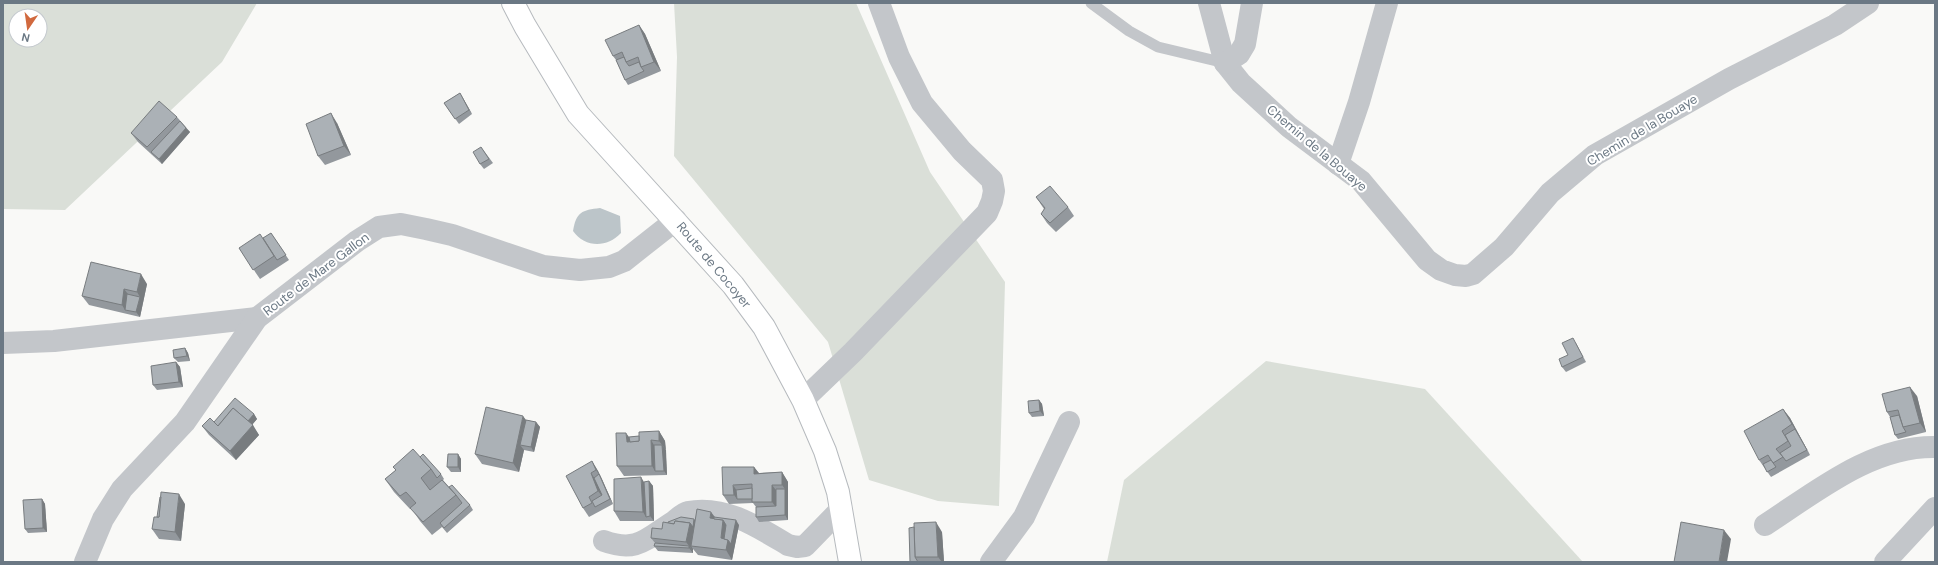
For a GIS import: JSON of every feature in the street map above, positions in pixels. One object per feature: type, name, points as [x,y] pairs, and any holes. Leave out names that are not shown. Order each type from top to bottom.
[{"type":"main road","name":"Route de Cocoyer","points":[[513,3],[525,26],[578,114],[622,164],[676,220],[733,285],[764,327],[804,400],[825,451],[838,492],[850,562]]},
{"type":"street","points":[[804,400],[853,352],[987,213],[994,191],[992,180],[962,151],[922,103],[898,57],[879,3]]},
{"type":"street","name":"Chemin de la Bouaye","points":[[1209,3],[1225,63],[1240,83],[1289,127],[1361,181],[1427,260],[1441,270],[1455,275],[1466,276],[1473,274],[1504,247],[1550,193],[1595,155],[1729,79],[1835,25],[1868,3]]},
{"type":"street","points":[[1225,63],[1238,54],[1245,44],[1252,3]]},
{"type":"street","points":[[1338,164],[1359,102],[1387,3]]},
{"type":"street","name":"Route de Mare Gallon","points":[[85,562],[103,519],[122,489],[185,422],[257,318],[357,241],[379,227],[401,224],[426,229],[459,238],[543,266],[580,270],[609,267],[624,261],[676,220]]},
{"type":"street","points":[[3,343],[54,341],[257,318]]},
{"type":"street","points":[[991,562],[1024,517],[1069,422]]},
{"type":"street","points":[[1765,524],[1853,468],[1894,452],[1935,447]]},
{"type":"street","points":[[1885,562],[1935,508]]},
{"type":"street","points":[[604,541],[618,546],[631,546],[643,542],[687,512],[713,511],[736,517],[788,545],[797,547],[805,546],[841,509]]},
{"type":"lane","points":[[1091,3],[1129,31],[1158,47],[1225,63]]},
{"type":"shaded area","points":[[3,3],[257,3],[222,62],[65,210],[3,209]]},
{"type":"shaded area","points":[[674,3],[856,3],[930,172],[1005,282],[999,506],[938,501],[869,480],[828,342],[674,156],[677,57]]},
{"type":"shaded area","points":[[600,208],[620,216],[621,233],[615,238],[603,243],[596,244],[584,241],[573,231],[576,220],[584,211]]},
{"type":"shaded area","points":[[1266,361],[1425,389],[1583,562],[1107,562],[1124,480]]},
{"type":"building","points":[[639,25],[654,62],[641,67],[638,57],[626,62],[622,52],[613,56],[605,40]]},
{"type":"building","points":[[624,57],[629,66],[639,62],[644,71],[625,80],[616,60]]},
{"type":"building","points":[[460,93],[469,110],[455,119],[444,103]]},
{"type":"building","points":[[159,101],[177,117],[147,147],[131,133]]},
{"type":"building","points":[[331,113],[344,146],[318,156],[306,124]]},
{"type":"building","points":[[180,121],[186,128],[159,159],[151,152]]},
{"type":"building","points":[[481,147],[489,159],[480,164],[473,152]]},
{"type":"building","points":[[1050,186],[1068,207],[1050,223],[1041,214],[1045,208],[1036,197]]},
{"type":"building","points":[[271,233],[286,255],[277,260],[263,238]]},
{"type":"building","points":[[260,234],[274,256],[253,270],[239,248]]},
{"type":"building","points":[[91,262],[141,274],[137,292],[124,289],[122,305],[82,296]]},
{"type":"building","points":[[127,294],[140,297],[136,312],[125,310]]},
{"type":"building","points":[[1573,338],[1583,357],[1562,367],[1559,359],[1568,355],[1562,343]]},
{"type":"building","points":[[185,348],[187,356],[174,358],[173,350]]},
{"type":"building","points":[[176,362],[179,382],[153,385],[151,366]]},
{"type":"building","points":[[1910,387],[1920,423],[1903,427],[1898,410],[1887,412],[1882,394]]},
{"type":"building","points":[[235,398],[254,414],[248,421],[233,408],[218,426],[214,422]]},
{"type":"building","points":[[1039,400],[1040,411],[1029,413],[1028,401]]},
{"type":"building","points":[[486,407],[523,416],[513,463],[475,454]]},
{"type":"building","points":[[233,408],[253,425],[230,451],[202,426],[210,418],[218,426]]},
{"type":"building","points":[[1783,409],[1792,424],[1782,431],[1788,441],[1776,449],[1783,457],[1773,463],[1768,455],[1759,460],[1744,431]]},
{"type":"building","points":[[1899,415],[1906,432],[1895,435],[1890,417]]},
{"type":"building","points":[[526,420],[536,422],[531,447],[520,445]]},
{"type":"building","points":[[1795,429],[1807,450],[1786,461],[1780,453],[1791,446],[1785,435]]},
{"type":"building","points":[[659,431],[659,441],[651,440],[652,466],[617,466],[616,433],[626,433],[627,442],[639,441],[639,432]]},
{"type":"building","points":[[639,436],[639,441],[630,442],[629,437]]},
{"type":"building","points":[[654,445],[662,445],[664,471],[655,471]]},
{"type":"building","points":[[413,449],[431,469],[421,478],[430,490],[442,480],[456,495],[423,522],[410,508],[416,503],[406,492],[400,496],[385,479],[396,470],[393,467]]},
{"type":"building","points":[[423,454],[441,474],[437,478],[420,457]]},
{"type":"building","points":[[448,454],[458,454],[458,467],[447,467]]},
{"type":"building","points":[[1771,460],[1776,467],[1767,472],[1763,464]]},
{"type":"building","points":[[592,461],[596,470],[591,473],[598,491],[589,497],[592,503],[583,508],[566,476]]},
{"type":"building","points":[[722,467],[754,467],[754,474],[782,472],[782,485],[772,485],[772,502],[752,502],[752,484],[733,485],[734,495],[723,495]]},
{"type":"building","points":[[599,474],[610,499],[595,507],[592,501],[602,495],[594,478]]},
{"type":"building","points":[[641,477],[643,512],[614,511],[614,479]]},
{"type":"building","points":[[649,481],[650,516],[646,517],[644,482]]},
{"type":"building","points":[[452,485],[470,505],[444,528],[440,523],[462,503],[449,487]]},
{"type":"building","points":[[752,488],[752,499],[737,499],[736,490]]},
{"type":"building","points":[[776,489],[785,489],[785,515],[756,517],[756,507],[776,506]]},
{"type":"building","points":[[161,492],[179,494],[175,532],[152,529],[154,517],[159,517]]},
{"type":"building","points":[[160,497],[159,517],[157,517]]},
{"type":"building","points":[[42,499],[43,528],[25,529],[23,500]]},
{"type":"building","points":[[697,509],[711,512],[710,518],[723,520],[721,538],[728,540],[726,550],[691,546]]},
{"type":"building","points":[[681,517],[694,519],[693,527],[690,523],[675,521],[674,524],[668,523]]},
{"type":"building","points":[[714,517],[736,520],[731,544],[728,540],[724,539],[726,525],[723,520],[714,519]]},
{"type":"building","points":[[675,521],[690,523],[686,542],[651,538],[652,528],[662,529],[663,522],[674,524]]},
{"type":"building","points":[[936,522],[938,557],[915,557],[914,523]]},
{"type":"building","points":[[1681,522],[1724,530],[1719,562],[1674,562]]},
{"type":"building","points":[[914,527],[915,557],[918,562],[910,562],[909,528]]},
{"type":"building","points":[[655,543],[689,546],[689,548],[654,546]]}]
